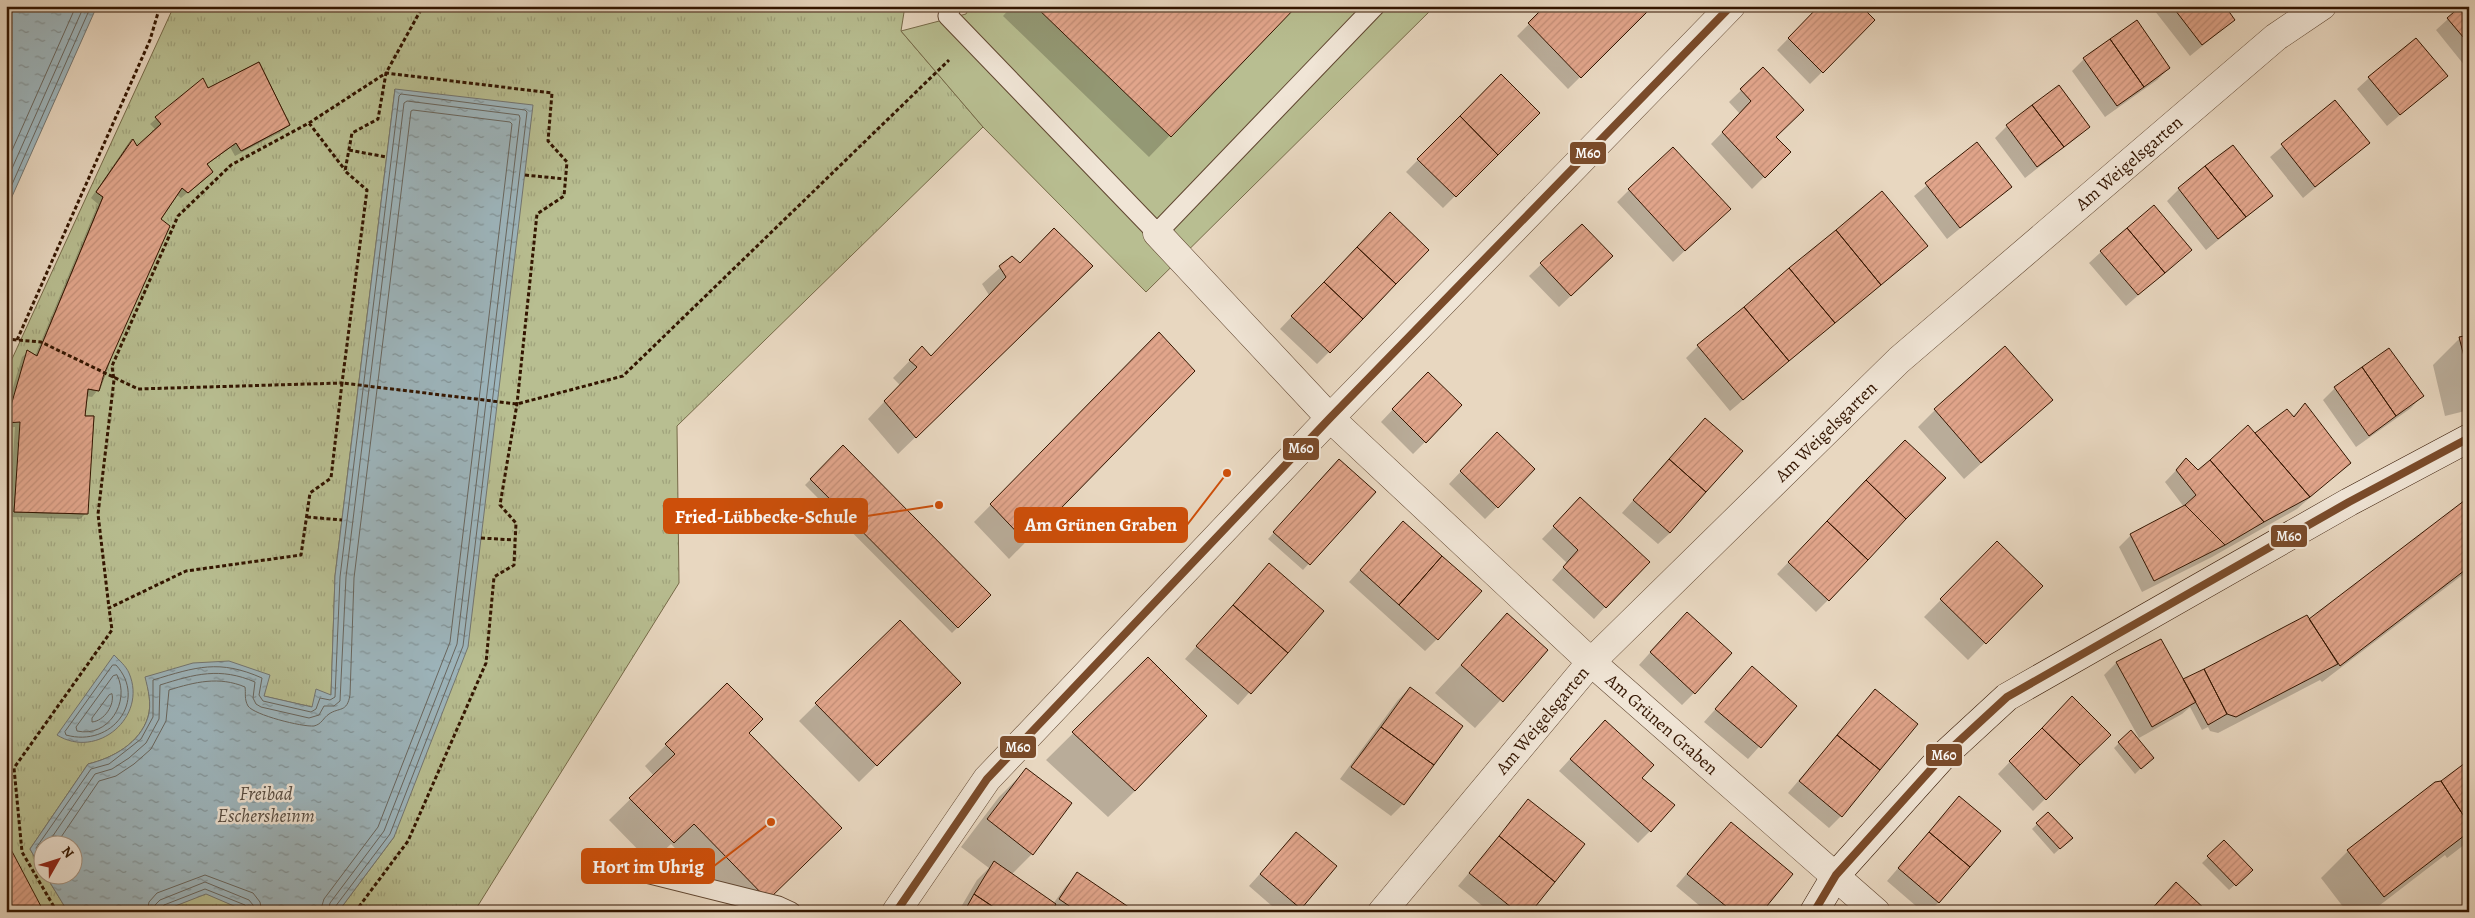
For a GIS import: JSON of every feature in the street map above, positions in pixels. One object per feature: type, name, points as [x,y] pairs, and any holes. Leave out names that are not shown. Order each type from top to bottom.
[{"type":"street","points":[[896,912],[987,779],[1330,418],[1731,6]]},
{"type":"street","name":"Am Weigelsgarten","points":[[1382,912],[1591,662],[1899,360],[2276,38],[2322,6]]},
{"type":"street","name":"Am Grünen Graben","points":[[1158,233],[1330,418],[1591,662],[1876,912]]},
{"type":"street","points":[[1814,912],[1836,875],[1943,756],[2007,696],[2349,502],[2469,438]]},
{"type":"lane","points":[[951,6],[948,16],[1158,233],[1375,6]]},
{"type":"lane","points":[[598,861],[778,906],[791,912]]},
{"type":"path","points":[[17,340],[150,40],[160,6]]},
{"type":"path","points":[[345,170],[352,133],[378,119],[386,73],[423,6]]},
{"type":"path","points":[[6,339],[41,342],[114,380],[138,389],[342,383],[517,404],[623,376],[972,39]]},
{"type":"path","points":[[57,912],[22,852],[14,768],[112,630],[98,514],[114,380],[112,366],[178,216],[231,166],[309,123],[386,73],[552,93],[548,141],[567,162],[564,196],[537,214],[517,404],[500,505],[516,523],[514,565],[494,577],[486,663],[408,841],[355,912]]},
{"type":"path","points":[[109,608],[186,571],[301,555],[310,492],[332,478],[342,383],[367,190],[345,170],[309,123]]},
{"type":"path","points":[[349,150],[386,157]]},
{"type":"path","points":[[525,175],[565,179]]},
{"type":"path","points":[[307,517],[342,520]]},
{"type":"path","points":[[482,538],[515,540]]},
{"type":"green space","points":[[174,6],[905,6],[901,31],[983,127],[677,426],[679,583],[474,912],[338,912],[394,837],[395,89],[335,576],[331,696],[312,707],[263,696],[146,677],[150,707],[148,717],[139,734],[132,742],[116,753],[88,764],[39,836],[32,836],[32,846],[30,849],[32,852],[32,886],[52,886],[68,912],[6,912],[6,372]],"holes":[[[259,62],[290,125],[242,151],[236,143],[207,164],[213,172],[188,193],[182,188],[161,219],[99,391],[88,389],[85,416],[94,416],[87,514],[14,512],[27,350],[37,356],[103,197],[96,192],[132,139],[137,146],[161,124],[155,117]]]},
{"type":"green space","points":[[970,6],[1435,6],[1146,292],[983,127],[901,31],[966,14]]},
{"type":"green space","points":[[206,893],[248,912],[160,912]]},
{"type":"water","points":[[6,6],[97,6],[6,210]]},
{"type":"water","name":"Freibad Eschersheinm","points":[[395,89],[533,105],[468,647],[394,837],[338,912],[248,912],[206,894],[160,912],[68,912],[52,886],[82,886],[82,836],[39,836],[88,764],[116,753],[132,742],[139,734],[148,717],[150,707],[145,677],[193,663],[229,661],[270,675],[264,696],[312,707],[316,689],[331,695],[335,576]]},
{"type":"water","points":[[114,655],[128,670],[133,689],[131,705],[125,719],[115,730],[102,738],[88,742],[72,741],[57,735]]},
{"type":"building","points":[[1035,6],[1297,6],[1171,137]]},
{"type":"building","points":[[1545,6],[1653,6],[1581,78],[1528,23]]},
{"type":"building","points":[[1819,6],[1861,6],[1875,20],[1823,73],[1788,38]]},
{"type":"building","points":[[2172,6],[2225,6],[2235,20],[2202,45]]},
{"type":"building","points":[[2461,6],[2469,6],[2469,44],[2447,18]]},
{"type":"building","points":[[2137,20],[2170,68],[2144,87],[2110,39]]},
{"type":"building","points":[[2416,38],[2448,76],[2400,115],[2368,77]]},
{"type":"building","points":[[2110,39],[2144,87],[2117,106],[2083,58]]},
{"type":"building","points":[[259,62],[290,125],[241,151],[236,143],[207,164],[213,172],[188,193],[182,188],[161,219],[170,226],[104,374],[99,391],[88,389],[85,416],[94,416],[88,514],[14,512],[20,422],[6,423],[27,350],[37,356],[103,197],[96,192],[133,139],[137,146],[161,124],[155,117],[203,78],[208,88]]},
{"type":"building","points":[[1763,67],[1804,110],[1776,137],[1791,152],[1765,178],[1722,132],[1751,101],[1740,89]]},
{"type":"building","points":[[1501,74],[1540,113],[1498,155],[1460,116]]},
{"type":"building","points":[[2059,85],[2090,127],[2064,147],[2032,105]]},
{"type":"building","points":[[2335,100],[2370,143],[2315,187],[2281,144]]},
{"type":"building","points":[[2032,105],[2064,147],[2037,167],[2006,125]]},
{"type":"building","points":[[1460,116],[1498,155],[1456,197],[1417,159]]},
{"type":"building","points":[[1977,142],[2012,187],[1960,228],[1925,183]]},
{"type":"building","points":[[2233,145],[2273,196],[2246,217],[2205,166]]},
{"type":"building","points":[[1673,147],[1731,209],[1685,251],[1628,189]]},
{"type":"building","points":[[2205,166],[2246,217],[2218,239],[2178,188]]},
{"type":"building","points":[[1882,191],[1928,246],[1881,285],[1836,230]]},
{"type":"building","points":[[2154,205],[2192,250],[2165,273],[2127,228]]},
{"type":"building","points":[[1390,212],[1429,250],[1396,284],[1357,247]]},
{"type":"building","points":[[1582,224],[1613,256],[1571,296],[1540,263]]},
{"type":"building","points":[[1054,228],[1093,266],[916,438],[884,401],[917,367],[909,360],[922,346],[931,356],[1006,277],[999,266],[1012,256],[1020,263]]},
{"type":"building","points":[[2127,228],[2165,273],[2138,295],[2100,251]]},
{"type":"building","points":[[1836,230],[1881,285],[1835,323],[1789,268]]},
{"type":"building","points":[[1357,247],[1396,284],[1363,319],[1324,282]]},
{"type":"building","points":[[1789,268],[1835,323],[1789,361],[1744,307]]},
{"type":"building","points":[[1324,282],[1363,319],[1330,353],[1291,316]]},
{"type":"building","points":[[1744,307],[1789,361],[1743,400],[1697,345]]},
{"type":"building","points":[[1159,332],[1195,371],[1027,543],[990,504]]},
{"type":"building","points":[[2469,335],[2469,376],[2459,337]]},
{"type":"building","points":[[2005,346],[2053,400],[1981,463],[1934,409]]},
{"type":"building","points":[[2389,348],[2424,396],[2396,416],[2362,367]]},
{"type":"building","points":[[2362,367],[2396,416],[2369,436],[2334,387]]},
{"type":"building","points":[[1428,372],[1462,405],[1426,443],[1392,409]]},
{"type":"building","points":[[2305,403],[2351,463],[2310,497],[2255,433],[2287,409],[2294,417]]},
{"type":"building","points":[[1705,418],[1743,451],[1706,492],[1669,459]]},
{"type":"building","points":[[2248,425],[2310,497],[2264,522],[2210,460]]},
{"type":"building","points":[[1497,432],[1535,469],[1498,508],[1460,471]]},
{"type":"building","points":[[1905,440],[1946,478],[1906,519],[1866,480]]},
{"type":"building","points":[[843,445],[991,595],[958,628],[810,479]]},
{"type":"building","points":[[2186,458],[2198,470],[2210,460],[2264,522],[2225,545],[2185,505],[2196,495],[2176,470]]},
{"type":"building","points":[[1339,459],[1376,492],[1310,565],[1273,532]]},
{"type":"building","points":[[1669,459],[1706,492],[1670,533],[1633,500]]},
{"type":"building","points":[[1866,480],[1906,519],[1868,560],[1827,521]]},
{"type":"building","points":[[1580,497],[1650,562],[1606,608],[1563,567],[1578,550],[1553,526]]},
{"type":"building","points":[[2469,497],[2469,567],[2340,666],[2309,619]]},
{"type":"building","points":[[2185,505],[2225,545],[2154,581],[2130,534]]},
{"type":"building","points":[[1403,521],[1442,556],[1399,605],[1360,570]]},
{"type":"building","points":[[1827,521],[1868,560],[1829,601],[1788,562]]},
{"type":"building","points":[[1997,541],[2043,586],[1986,644],[1940,599]]},
{"type":"building","points":[[1442,556],[1482,591],[1438,640],[1399,605]]},
{"type":"building","points":[[1269,563],[1324,611],[1288,653],[1233,605]]},
{"type":"building","points":[[1233,605],[1288,653],[1251,694],[1196,646]]},
{"type":"building","points":[[1687,612],[1732,653],[1695,694],[1650,652]]},
{"type":"building","points":[[1507,613],[1548,650],[1503,702],[1461,665]]},
{"type":"building","points":[[2307,615],[2338,664],[2236,717],[2227,714],[2204,669]]},
{"type":"building","points":[[900,620],[961,683],[877,766],[815,703]]},
{"type":"building","points":[[2161,639],[2196,702],[2152,727],[2116,662]]},
{"type":"building","points":[[1148,657],[1207,716],[1135,791],[1072,732]]},
{"type":"building","points":[[1752,666],[1797,706],[1761,748],[1715,709]]},
{"type":"building","points":[[2204,669],[2227,714],[2208,725],[2183,679]]},
{"type":"building","points":[[727,683],[763,719],[749,733],[842,828],[768,900],[694,824],[674,843],[629,798],[675,754],[665,744]]},
{"type":"building","points":[[1410,687],[1463,726],[1434,765],[1381,727]]},
{"type":"building","points":[[1875,689],[1918,724],[1880,770],[1837,735]]},
{"type":"building","points":[[2072,696],[2111,735],[2080,765],[2042,728]]},
{"type":"building","points":[[1605,720],[1654,765],[1642,778],[1675,805],[1651,832],[1570,759]]},
{"type":"building","points":[[1381,727],[1434,765],[1404,805],[1351,767]]},
{"type":"building","points":[[2042,728],[2080,765],[2046,800],[2009,761]]},
{"type":"building","points":[[2131,730],[2154,758],[2141,769],[2118,742]]},
{"type":"building","points":[[1837,735],[1880,770],[1842,817],[1799,781]]},
{"type":"building","points":[[2469,760],[2469,824],[2441,781]]},
{"type":"building","points":[[1026,768],[1072,803],[1033,855],[987,819]]},
{"type":"building","points":[[2441,781],[2469,824],[2469,832],[2384,897],[2347,850],[2435,782]]},
{"type":"building","points":[[1959,796],[2001,831],[1970,867],[1929,832]]},
{"type":"building","points":[[1528,799],[1585,844],[1555,882],[1499,836]]},
{"type":"building","points":[[2048,812],[2073,838],[2060,849],[2036,823]]},
{"type":"building","points":[[1731,822],[1793,874],[1762,912],[1733,912],[1687,874]]},
{"type":"building","points":[[1296,832],[1337,866],[1301,909],[1260,874]]},
{"type":"building","points":[[1929,832],[1970,867],[1939,903],[1898,868]]},
{"type":"building","points":[[1499,836],[1555,882],[1531,912],[1517,912],[1469,873]]},
{"type":"building","points":[[6,840],[44,912],[6,912]]},
{"type":"building","points":[[2224,840],[2253,870],[2236,886],[2207,856]]},
{"type":"building","points":[[994,861],[1056,904],[1051,912],[1001,912],[974,894]]},
{"type":"building","points":[[1077,872],[1136,912],[1078,912],[1059,899]]},
{"type":"building","points":[[2176,882],[2208,912],[2149,912]]},
{"type":"building","points":[[974,894],[1001,912],[964,912]]},
{"type":"transit line","name":"M60","points":[[896,912],[987,779],[1330,418],[1731,6]]},
{"type":"transit line","name":"M60","points":[[1814,912],[1836,875],[1943,756],[2007,697],[2349,502],[2469,438]]},
{"type":"place","name":"Am Grünen Graben","points":[[1227,473]]},
{"type":"place","name":"Fried-Lübbecke-Schule","points":[[939,505]]},
{"type":"place","name":"Hort im Uhrig","points":[[771,822]]}]
